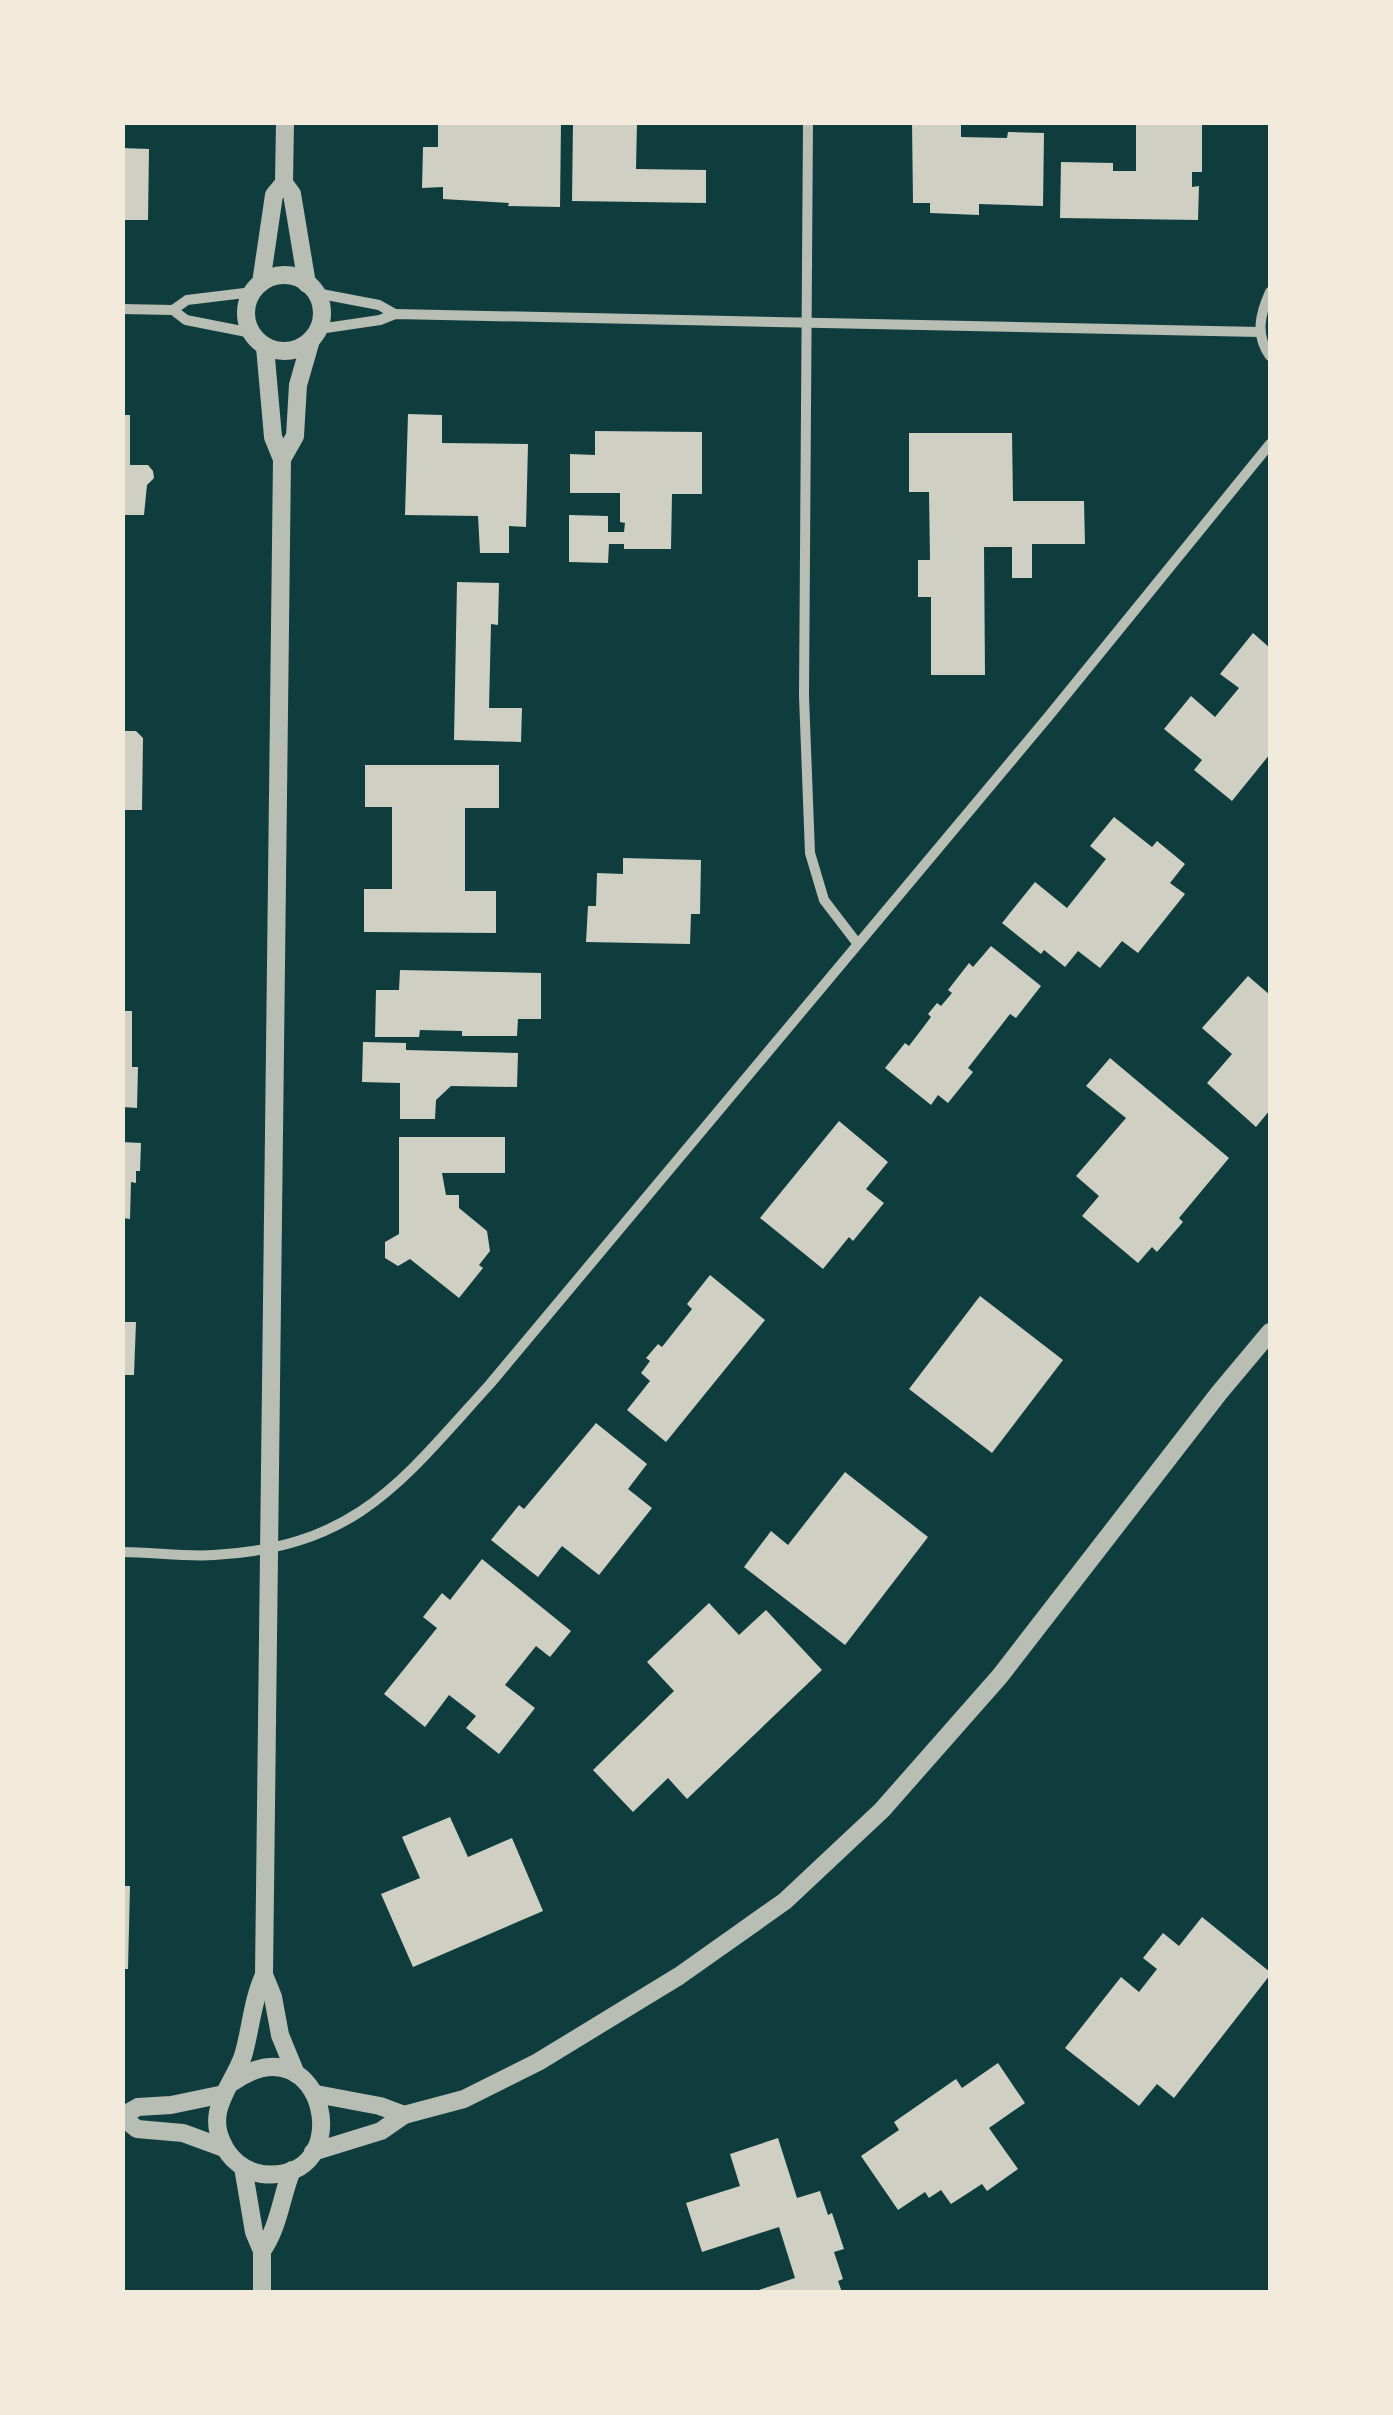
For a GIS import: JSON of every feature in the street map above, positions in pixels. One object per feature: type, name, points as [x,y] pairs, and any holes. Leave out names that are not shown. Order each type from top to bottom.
[{"type":"street","points":[[282,459],[295,436],[298,385],[321,304],[312,288],[292,194],[284,183],[285,122]]},
{"type":"street","points":[[808,122],[804,696],[810,853],[824,900],[858,943]]},
{"type":"street","points":[[284,183],[274,194],[257,287],[246,312],[258,340],[273,437],[282,459],[264,1975],[273,1996],[276,2022],[296,2074],[316,2094],[324,2124],[313,2152]]},
{"type":"street","points":[[122,309],[173,310],[188,300],[257,287],[285,275],[312,288],[379,305],[395,314]]},
{"type":"street","points":[[1270,292],[1260,332],[1270,356]]},
{"type":"street","points":[[173,310],[186,320],[290,351],[315,334],[395,314],[1260,332]]},
{"type":"street","points":[[122,1552],[212,1555],[271,1548],[308,1538],[360,1514],[400,1482],[501,1371],[1270,444]]},
{"type":"street","points":[[262,2252],[274,2234],[280,2201],[292,2170],[313,2152],[381,2130],[404,2115],[481,2091],[597,2028],[746,1930],[812,1877],[882,1810],[1000,1676],[1270,1332]]},
{"type":"street","points":[[224,2148],[217,2121],[246,2046],[254,1996],[264,1975]]},
{"type":"street","points":[[292,2170],[259,2174],[243,2167],[224,2148],[183,2133],[137,2130],[122,2116],[138,2107],[171,2105],[229,2088],[244,2074],[270,2067],[296,2074]]},
{"type":"street","points":[[316,2094],[380,2106],[404,2115]]},
{"type":"street","points":[[243,2167],[254,2232],[262,2252],[262,2292]]},
{"type":"building","points":[[438,122],[561,122],[560,207],[443,199],[443,187],[422,188],[423,147],[438,147]]},
{"type":"building","points":[[573,122],[637,122],[636,169],[706,170],[706,203],[572,201]]},
{"type":"building","points":[[912,122],[961,122],[961,137],[1007,138],[1008,132],[1044,133],[1043,206],[979,204],[979,215],[930,213],[930,203],[913,203]]},
{"type":"building","points":[[1136,122],[1202,122],[1202,172],[1192,172],[1192,187],[1199,186],[1198,220],[1060,218],[1061,162],[1113,163],[1113,171],[1136,171]]},
{"type":"building","points":[[122,148],[149,149],[148,220],[122,220]]},
{"type":"building","points":[[408,414],[442,415],[442,443],[528,444],[526,527],[509,526],[509,553],[480,553],[478,516],[405,515]]},
{"type":"building","points":[[122,415],[130,415],[130,465],[148,465],[153,471],[154,478],[147,485],[144,515],[122,515]]},
{"type":"building","points":[[595,431],[702,432],[702,494],[672,494],[671,549],[624,549],[624,544],[609,544],[608,563],[569,562],[569,515],[608,516],[608,532],[624,532],[620,493],[570,493],[570,454],[595,455]]},
{"type":"building","points":[[909,433],[1012,433],[1013,501],[1084,501],[1085,544],[1032,544],[1032,578],[1012,578],[1012,547],[984,547],[985,675],[931,675],[931,597],[918,597],[918,560],[930,560],[929,492],[909,492]]},
{"type":"building","points":[[457,582],[499,583],[498,625],[491,624],[489,708],[522,708],[521,742],[454,740]]},
{"type":"building","points":[[1253,633],[1270,648],[1270,754],[1232,801],[1194,770],[1202,760],[1164,729],[1191,696],[1215,717],[1239,688],[1220,674]]},
{"type":"building","points":[[122,731],[136,731],[143,738],[142,810],[122,810]]},
{"type":"building","points":[[365,765],[499,765],[499,808],[465,808],[465,891],[496,891],[496,933],[364,932],[364,889],[392,889],[392,807],[365,807]]},
{"type":"building","points":[[1114,817],[1152,847],[1157,841],[1185,864],[1170,883],[1185,894],[1138,953],[1122,941],[1100,968],[1078,951],[1065,967],[1044,950],[1041,954],[1002,923],[1035,882],[1067,908],[1106,859],[1090,846]]},
{"type":"building","points":[[623,858],[701,860],[700,914],[691,914],[690,944],[586,942],[588,906],[596,906],[597,873],[623,874]]},
{"type":"building","points":[[991,946],[1041,986],[1016,1018],[1010,1014],[968,1068],[973,1072],[948,1103],[938,1095],[931,1105],[885,1068],[905,1043],[909,1046],[937,1003],[941,1006],[952,993],[948,990],[969,963],[973,967]]},
{"type":"building","points":[[400,970],[541,973],[541,1019],[518,1019],[517,1036],[462,1036],[462,1031],[420,1030],[419,1037],[375,1037],[376,990],[399,990]]},
{"type":"building","points":[[1248,976],[1270,995],[1270,1110],[1256,1127],[1207,1083],[1232,1054],[1202,1028]]},
{"type":"building","points":[[122,1011],[132,1011],[132,1067],[138,1067],[137,1108],[122,1107]]},
{"type":"building","points":[[363,1042],[406,1043],[406,1050],[518,1053],[517,1087],[451,1086],[436,1100],[435,1119],[400,1119],[400,1083],[362,1082]]},
{"type":"building","points":[[1110,1058],[1229,1158],[1179,1218],[1183,1222],[1157,1252],[1152,1247],[1138,1263],[1082,1216],[1099,1196],[1076,1176],[1126,1118],[1086,1086]]},
{"type":"building","points":[[839,1121],[888,1162],[866,1189],[884,1203],[853,1241],[849,1237],[823,1269],[760,1218]]},
{"type":"building","points":[[399,1137],[505,1137],[505,1173],[442,1173],[446,1195],[459,1195],[459,1208],[487,1231],[490,1251],[479,1265],[483,1268],[459,1298],[410,1259],[398,1266],[385,1258],[385,1242],[399,1234]]},
{"type":"building","points":[[122,1142],[141,1143],[140,1171],[136,1171],[136,1183],[131,1182],[130,1219],[122,1218]]},
{"type":"building","points":[[710,1275],[765,1320],[666,1442],[627,1410],[650,1381],[641,1373],[650,1361],[646,1358],[658,1344],[662,1347],[692,1309],[687,1304]]},
{"type":"building","points":[[980,1296],[1063,1360],[992,1453],[909,1389]]},
{"type":"building","points":[[122,1322],[136,1322],[134,1375],[122,1375]]},
{"type":"building","points":[[596,1423],[647,1464],[628,1489],[652,1508],[599,1575],[562,1546],[538,1577],[491,1540],[519,1505],[524,1509]]},
{"type":"building","points":[[845,1472],[928,1537],[845,1645],[744,1567],[771,1531],[788,1545]]},
{"type":"building","points":[[482,1559],[571,1631],[550,1657],[536,1646],[505,1685],[535,1708],[499,1754],[466,1728],[476,1716],[449,1695],[425,1727],[384,1694],[437,1628],[423,1617],[442,1593],[450,1600]]},
{"type":"building","points":[[709,1603],[739,1635],[766,1610],[822,1670],[687,1799],[668,1778],[633,1812],[593,1770],[674,1691],[647,1662]]},
{"type":"building","points":[[450,1817],[468,1857],[512,1838],[543,1911],[413,1967],[381,1894],[420,1878],[402,1837]]},
{"type":"building","points":[[122,1886],[130,1886],[128,1969],[122,1969]]},
{"type":"building","points":[[1202,1917],[1270,1975],[1174,2098],[1157,2084],[1139,2106],[1065,2048],[1121,1977],[1139,1992],[1157,1969],[1143,1958],[1163,1933],[1179,1946]]},
{"type":"building","points":[[998,2063],[1025,2103],[989,2128],[1018,2169],[987,2191],[982,2184],[951,2204],[941,2190],[929,2198],[925,2192],[898,2210],[861,2156],[899,2130],[894,2122],[956,2079],[962,2088]]},
{"type":"building","points":[[778,2138],[797,2198],[820,2191],[828,2215],[832,2213],[844,2249],[834,2252],[843,2279],[838,2281],[842,2292],[753,2292],[795,2278],[779,2227],[702,2252],[686,2203],[740,2186],[730,2154]]}]
